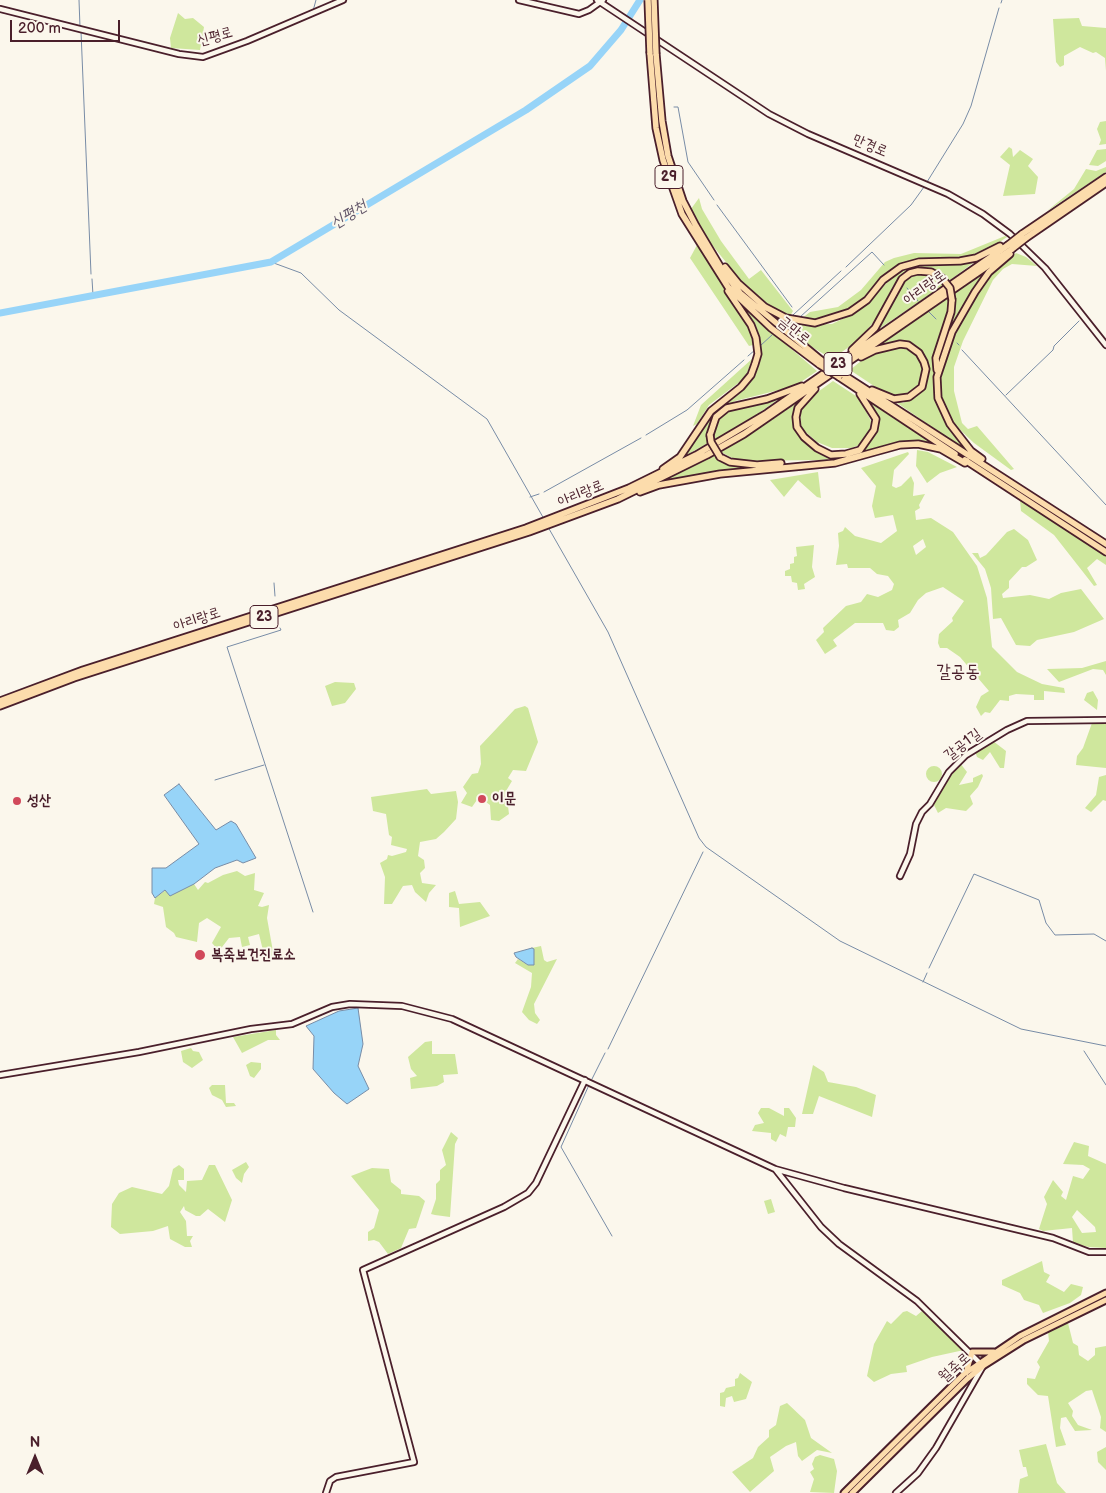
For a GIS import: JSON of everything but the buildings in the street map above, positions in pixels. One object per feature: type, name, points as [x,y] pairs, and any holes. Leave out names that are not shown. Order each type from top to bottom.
[{"type":"highway","name":"금만로","points":[[648,0],[653,54],[668,156],[683,200],[721,268],[740,293],[820,362]]},
{"type":"highway","name":"금만로","points":[[654,0],[653,54],[656,128],[663,160],[682,214],[728,287],[771,328],[820,362],[870,392],[1106,544]]},
{"type":"highway","name":"아리랑로","points":[[564,518],[661,473],[722,441],[854,355],[1106,177]]},
{"type":"highway","name":"아리랑로","points":[[1024,236],[1106,183]]},
{"type":"highway","points":[[721,268],[724,266],[754,299],[780,316],[803,322],[828,321],[850,312],[867,300],[884,280],[901,267],[919,262],[960,261],[976,258],[1003,244],[1009,247],[1011,253],[989,272],[952,332],[937,377]]},
{"type":"highway","points":[[870,392],[872,390],[894,399],[909,397],[922,387],[926,369],[924,362],[919,353],[908,345],[900,344],[875,350],[861,357],[854,355],[852,350],[875,328],[902,279],[918,271],[931,272],[942,278],[950,288],[952,300],[951,312],[936,358],[938,398],[950,424],[971,451],[992,467],[991,469]]},
{"type":"highway","name":"29","points":[[661,473],[663,469],[680,458],[711,410],[746,382],[755,364],[758,354],[756,338],[751,325],[725,287],[728,287]]},
{"type":"highway","name":"아리랑로","points":[[0,706],[74,678],[564,518],[636,491],[744,434],[816,385],[854,355]]},
{"type":"highway","name":"금만로","points":[[841,376],[858,390],[1106,552]]},
{"type":"highway","points":[[816,385],[815,390],[804,399],[798,408],[796,417],[797,427],[804,437],[817,448],[830,454],[846,454],[860,450],[874,430],[876,418],[858,390]]},
{"type":"highway","points":[[804,387],[800,386],[767,399],[727,408],[716,417],[710,434],[714,449],[720,457],[730,462],[757,465],[824,463]]},
{"type":"highway","points":[[636,491],[640,492],[659,484],[720,474],[859,458],[900,445],[918,444],[941,450],[965,463],[966,461]]},
{"type":"highway","name":"아리랑로","points":[[0,701],[83,670],[527,530]]},
{"type":"main road","name":"월죽로","points":[[852,1493],[994,1352],[1020,1336],[1106,1293]]},
{"type":"main road","name":"월죽로","points":[[844,1493],[966,1373],[1024,1340],[1106,1300]]},
{"type":"main road","points":[[966,1373],[972,1352],[994,1352]]},
{"type":"street","name":"신평로","points":[[0,9],[179,54],[202,57],[247,41],[343,0]]},
{"type":"street","points":[[519,0],[579,14],[601,1]]},
{"type":"street","name":"만경로","points":[[601,1],[769,114],[808,134],[948,194],[983,214],[1010,234],[1045,268],[1106,345]]},
{"type":"street","name":"갈공1길","points":[[900,876],[910,854],[916,824],[922,812],[930,804],[949,772],[966,755],[1007,730],[1027,721],[1106,720]]},
{"type":"street","points":[[0,1075],[139,1052],[250,1029],[292,1024],[322,1010],[350,1004],[402,1006],[439,1014],[775,1169],[844,1188],[1053,1238],[1089,1252],[1106,1252]]},
{"type":"street","points":[[326,1493],[330,1481],[336,1477],[414,1462],[364,1270],[504,1207],[528,1193],[536,1183],[585,1080]]},
{"type":"street","points":[[775,1169],[821,1227],[839,1244],[917,1301],[972,1352],[982,1364],[936,1448],[918,1473],[896,1493]]},
{"type":"green space","points":[[178,13],[185,19],[193,18],[204,27],[200,50],[171,48],[170,38]]},
{"type":"green space","points":[[1079,18],[1082,26],[1106,28],[1106,71],[1105,58],[1096,52],[1093,53],[1080,47],[1064,56],[1064,65],[1060,67],[1056,62],[1053,19]]},
{"type":"green space","points":[[1106,121],[1106,144],[1099,145],[1101,140],[1097,129],[1100,122]]},
{"type":"green space","points":[[1009,147],[1012,149],[1013,157],[1020,150],[1033,159],[1028,166],[1038,177],[1035,194],[1003,196],[1010,165],[1000,157]]},
{"type":"green space","points":[[1106,149],[1106,161],[1098,166],[1089,165],[1097,150]]},
{"type":"green space","points":[[1106,167],[1106,172],[1047,211],[1074,189],[1086,169],[1096,171]]},
{"type":"green space","points":[[699,198],[702,209],[721,241],[749,279],[761,270],[793,311],[790,316],[766,304],[741,281],[709,241],[691,209]]},
{"type":"green space","points":[[1005,236],[1007,237],[991,248],[970,256],[920,260],[898,265],[888,272],[858,304],[839,314],[817,320],[801,319],[810,312],[838,307],[861,290],[885,262],[894,258],[914,253],[961,254]]},
{"type":"green space","points":[[697,245],[746,321],[751,331],[753,345],[749,346],[690,258]]},
{"type":"green space","points":[[1016,253],[1026,257],[1037,266],[1012,264],[1003,269],[993,280],[963,341],[954,367],[954,391],[962,423],[968,429],[977,426],[1014,469],[1011,470],[974,443],[952,422],[942,398],[940,377],[946,353],[989,276]]},
{"type":"green space","points":[[977,260],[949,281],[932,269],[920,269],[893,286],[879,315],[860,339],[832,359],[812,347],[764,310],[799,325],[832,324],[857,312],[899,271],[914,266],[959,264]]},
{"type":"green space","points":[[989,268],[968,297],[938,353],[955,308],[955,292]]},
{"type":"green space","points":[[922,274],[934,276],[944,285],[870,335],[888,313],[901,286],[908,277]]},
{"type":"green space","points":[[948,297],[948,308],[934,361],[936,393],[944,419],[961,444],[961,447],[890,398],[903,403],[915,397],[924,388],[926,360],[917,348],[899,341],[878,345]]},
{"type":"green space","points":[[744,308],[817,371],[795,386],[735,401],[717,411],[707,432],[708,443],[681,458],[717,407],[748,383],[761,358],[758,332]]},
{"type":"green space","points":[[888,348],[909,348],[921,361],[923,376],[917,389],[907,395],[898,397],[883,392],[850,370],[866,357]]},
{"type":"green space","points":[[753,358],[745,378],[709,405],[697,424],[693,426],[701,405]]},
{"type":"green space","points":[[833,381],[859,398],[871,421],[870,432],[862,444],[851,448],[832,448],[817,442],[801,428],[800,410],[815,394]]},
{"type":"green space","points":[[783,396],[756,415],[714,440],[714,429],[719,417],[728,410]]},
{"type":"green space","points":[[867,399],[935,444],[915,440],[890,444],[846,458],[819,460],[738,461],[721,452],[799,401],[793,419],[799,437],[822,453],[854,454],[866,448],[876,433],[877,421]]},
{"type":"green space","points":[[917,450],[928,452],[957,467],[940,473],[927,483],[916,466]]},
{"type":"green space","points":[[908,452],[909,454],[894,470],[892,486],[896,488],[901,486],[911,476],[914,483],[913,496],[925,494],[919,505],[920,508],[915,511],[916,520],[931,518],[953,532],[977,566],[987,598],[992,647],[1017,672],[1042,684],[1064,688],[1065,693],[1044,691],[1044,700],[1034,700],[1034,695],[1016,694],[1009,696],[1009,701],[1000,700],[990,713],[985,712],[981,716],[976,707],[981,696],[989,691],[960,657],[947,648],[940,648],[938,643],[939,634],[953,621],[952,618],[964,601],[943,587],[926,593],[918,600],[910,613],[898,620],[899,627],[894,631],[886,630],[883,623],[855,623],[833,640],[837,646],[825,654],[816,640],[824,632],[823,628],[846,606],[861,602],[867,594],[878,597],[892,590],[894,584],[888,576],[877,574],[870,568],[848,568],[847,564],[836,565],[839,546],[838,533],[843,531],[845,527],[855,536],[881,543],[897,531],[893,515],[875,518],[872,506],[876,486],[861,468]],"holes":[[[923,539],[926,547],[916,555],[913,546]]]},
{"type":"green space","points":[[715,454],[727,463],[756,466],[665,480]]},
{"type":"green space","points":[[818,472],[821,498],[817,497],[798,480],[784,497],[770,480]]},
{"type":"green space","points":[[1020,500],[1106,555],[1106,565],[1097,559],[1087,568],[1097,585],[1094,586],[1054,535],[1021,511]]},
{"type":"green space","points":[[1014,529],[1028,540],[1037,560],[1026,567],[1022,567],[1009,581],[1009,588],[1002,594],[1003,598],[1030,595],[1049,599],[1061,593],[1081,589],[1104,619],[1074,632],[1037,640],[1030,646],[1016,645],[1001,618],[993,619],[991,588],[985,569],[972,553],[978,553],[980,558],[986,555],[1007,532]]},
{"type":"green space","points":[[814,545],[812,567],[815,577],[804,584],[805,589],[798,590],[797,583],[792,582],[791,576],[785,576],[785,571],[790,569],[790,564],[794,563],[794,557],[797,556],[796,547]]},
{"type":"green space","points":[[1106,661],[1106,675],[1103,670],[1093,669],[1059,682],[1047,669],[1082,668]]},
{"type":"green space","points":[[335,682],[354,683],[356,689],[345,703],[332,706],[325,686]]},
{"type":"green space","points":[[1093,691],[1098,700],[1097,710],[1084,700],[1087,693]]},
{"type":"green space","points":[[525,706],[528,708],[538,742],[526,771],[513,770],[508,778],[512,781],[506,791],[509,814],[499,821],[491,820],[490,805],[479,797],[472,807],[461,803],[467,793],[463,787],[472,774],[478,773],[481,764],[480,746],[515,709]]},
{"type":"green space","points":[[1092,723],[1106,724],[1106,768],[1076,765],[1077,756],[1083,748]]},
{"type":"green space","points":[[993,741],[1006,751],[1004,768],[1000,768],[990,752],[983,760],[977,757],[975,751]]},
{"type":"green space","points":[[960,763],[967,772],[959,785],[973,782],[973,778],[982,774],[983,776],[978,787],[970,796],[973,804],[966,811],[946,808],[938,813],[933,803],[950,773]]},
{"type":"green space","points":[[931,766],[937,766],[942,771],[940,780],[931,782],[926,777],[926,771]]},
{"type":"green space","points":[[1106,775],[1106,801],[1103,800],[1091,812],[1085,808],[1096,795],[1099,777]]},
{"type":"green space","points":[[427,789],[431,794],[456,791],[458,802],[456,819],[444,832],[436,839],[420,842],[418,856],[424,860],[425,868],[420,873],[422,883],[436,885],[429,893],[426,902],[415,892],[412,885],[403,886],[392,904],[384,904],[385,877],[380,863],[387,859],[388,855],[392,856],[406,852],[407,849],[391,845],[392,837],[389,835],[386,814],[373,811],[371,797]]},
{"type":"green space","points":[[237,871],[245,876],[255,873],[254,890],[264,893],[258,906],[269,905],[267,918],[274,957],[266,963],[259,934],[248,937],[250,945],[242,947],[240,937],[229,938],[219,951],[212,943],[221,927],[207,918],[199,923],[197,942],[176,937],[166,927],[163,907],[154,904],[155,898],[166,890],[170,896],[194,884],[198,890],[205,882],[208,883],[223,875]]},
{"type":"green space","points":[[455,891],[459,904],[480,902],[490,916],[460,927],[459,908],[449,907],[449,893]]},
{"type":"green space","points":[[541,946],[544,960],[547,962],[557,959],[534,1004],[535,1013],[540,1020],[537,1024],[529,1020],[522,1012],[531,987],[532,973],[515,963],[518,959],[528,965],[534,950],[532,948]]},
{"type":"green space","points":[[276,1030],[276,1035],[280,1040],[268,1040],[242,1053],[233,1037]]},
{"type":"green space","points":[[432,1041],[432,1054],[455,1054],[458,1074],[443,1075],[444,1082],[437,1086],[411,1089],[410,1078],[417,1076],[411,1069],[408,1057],[425,1042]]},
{"type":"green space","points":[[191,1048],[193,1051],[199,1052],[203,1060],[192,1068],[183,1062],[181,1051]]},
{"type":"green space","points":[[251,1062],[261,1063],[261,1069],[254,1078],[250,1076],[246,1065]]},
{"type":"green space","points":[[813,1065],[824,1072],[828,1082],[856,1087],[876,1095],[872,1117],[819,1096],[813,1114],[802,1114]]},
{"type":"green space","points":[[212,1085],[225,1085],[226,1103],[234,1103],[236,1106],[226,1107],[222,1100],[212,1095],[209,1088]]},
{"type":"green space","points":[[761,1108],[769,1108],[784,1116],[784,1108],[789,1108],[796,1118],[795,1127],[788,1127],[786,1137],[780,1134],[776,1142],[771,1139],[771,1133],[752,1131],[755,1125],[764,1123],[758,1113]]},
{"type":"green space","points":[[451,1132],[458,1138],[455,1144],[450,1217],[431,1214],[436,1199],[436,1184],[440,1180],[440,1170],[446,1165],[442,1150]]},
{"type":"green space","points":[[1074,1142],[1089,1146],[1088,1156],[1106,1164],[1106,1248],[1089,1247],[1073,1243],[1072,1228],[1043,1231],[1039,1229],[1047,1204],[1044,1197],[1053,1180],[1063,1192],[1061,1196],[1066,1200],[1073,1176],[1083,1179],[1090,1169],[1083,1165],[1063,1164]],"holes":[[[1077,1210],[1095,1227],[1096,1232],[1082,1233],[1072,1217]]]},
{"type":"green space","points":[[246,1162],[249,1167],[244,1174],[242,1183],[236,1178],[232,1170]]},
{"type":"green space","points":[[179,1165],[184,1169],[184,1180],[178,1180],[179,1185],[186,1192],[187,1181],[202,1180],[209,1165],[215,1165],[232,1200],[225,1222],[208,1209],[200,1216],[196,1216],[185,1210],[184,1206],[180,1212],[186,1221],[187,1236],[193,1236],[190,1241],[192,1247],[185,1247],[170,1239],[168,1226],[153,1231],[120,1234],[111,1227],[112,1204],[119,1193],[132,1187],[162,1194],[169,1186],[173,1169]]},
{"type":"green space","points":[[372,1168],[389,1169],[391,1182],[401,1190],[401,1194],[419,1196],[425,1201],[416,1228],[409,1229],[401,1248],[388,1254],[379,1242],[374,1240],[368,1241],[368,1232],[374,1228],[379,1210],[351,1176]]},
{"type":"green space","points":[[771,1199],[775,1212],[768,1214],[764,1201]]},
{"type":"green space","points":[[1042,1261],[1044,1272],[1050,1275],[1046,1282],[1064,1292],[1071,1284],[1083,1287],[1081,1295],[1070,1303],[1043,1313],[1039,1305],[1024,1300],[1020,1293],[1002,1285],[1002,1280]]},
{"type":"green space","points":[[907,1311],[916,1316],[922,1311],[964,1350],[932,1357],[906,1366],[907,1372],[891,1374],[874,1382],[867,1376],[874,1344],[887,1321],[891,1324],[903,1312]]},
{"type":"green space","points":[[1068,1323],[1073,1343],[1078,1346],[1079,1355],[1088,1361],[1095,1355],[1095,1348],[1106,1346],[1106,1432],[1100,1428],[1101,1417],[1092,1390],[1086,1391],[1068,1403],[1073,1411],[1072,1416],[1078,1425],[1092,1430],[1075,1431],[1066,1417],[1061,1418],[1060,1428],[1066,1445],[1056,1447],[1048,1396],[1038,1395],[1027,1384],[1027,1378],[1035,1379],[1040,1367],[1037,1362],[1049,1341],[1048,1332]]},
{"type":"green space","points":[[740,1373],[752,1382],[746,1399],[734,1402],[732,1396],[726,1398],[725,1407],[720,1406],[720,1393],[724,1392],[726,1388],[735,1386],[735,1379],[738,1378]]},
{"type":"green space","points":[[787,1403],[805,1420],[811,1438],[832,1453],[817,1450],[802,1461],[798,1456],[796,1442],[786,1446],[770,1457],[774,1471],[750,1492],[732,1472],[753,1458],[758,1447],[769,1437],[769,1430],[776,1425],[780,1406]]},
{"type":"green space","points":[[1046,1444],[1057,1483],[1066,1493],[1018,1493],[1020,1479],[1028,1476],[1026,1467],[1023,1467],[1019,1450]]},
{"type":"green space","points":[[1106,1447],[1106,1470],[1098,1462],[1097,1452]]},
{"type":"green space","points":[[820,1455],[834,1459],[837,1471],[834,1493],[810,1492],[814,1479],[810,1472],[814,1469],[812,1464],[815,1457]]},
{"type":"water","points":[[179,784],[216,830],[231,821],[236,824],[256,858],[243,863],[237,860],[215,868],[194,884],[170,896],[165,890],[155,898],[152,893],[152,868],[166,868],[199,844],[164,795]]},
{"type":"water","points":[[534,949],[534,965],[528,965],[516,957],[514,953]]},
{"type":"water","points":[[358,1008],[363,1044],[358,1066],[369,1089],[347,1104],[334,1093],[313,1069],[314,1036],[306,1026],[339,1011]]},
{"type":"waterway","points":[[79,0],[80,27]]},
{"type":"waterway","points":[[313,11],[316,0]]},
{"type":"waterway","name":"신평천","points":[[0,313],[271,262],[526,110],[590,66],[621,30],[640,0]]},
{"type":"waterway","points":[[927,182],[963,124],[971,106],[999,8]]},
{"type":"waterway","points":[[0,12],[154,50]]},
{"type":"waterway","points":[[81,31],[91,274]]},
{"type":"waterway","points":[[182,56],[206,59]]},
{"type":"waterway","points":[[674,107],[678,107],[688,162],[714,200]]},
{"type":"waterway","points":[[846,267],[911,205],[924,187]]},
{"type":"waterway","points":[[717,205],[792,307]]},
{"type":"waterway","points":[[800,317],[872,252],[884,265]]},
{"type":"waterway","points":[[271,262],[301,273],[339,310],[487,419],[544,519]]},
{"type":"waterway","points":[[793,315],[841,271]]},
{"type":"waterway","points":[[92,279],[93,295]]},
{"type":"waterway","points":[[907,288],[918,301]]},
{"type":"waterway","points":[[929,312],[936,319]]},
{"type":"waterway","points":[[1006,395],[1053,350],[1054,346],[1079,321]]},
{"type":"waterway","points":[[760,346],[772,335]]},
{"type":"waterway","points":[[748,356],[755,350]]},
{"type":"waterway","points":[[962,350],[1106,505]]},
{"type":"waterway","points":[[646,435],[687,410],[744,360]]},
{"type":"waterway","points":[[544,492],[641,438]]},
{"type":"waterway","points":[[530,497],[539,494]]},
{"type":"waterway","points":[[548,527],[608,632],[699,838],[706,847],[840,941],[1021,1029],[1106,1046]]},
{"type":"waterway","points":[[274,583],[275,596]]},
{"type":"waterway","points":[[280,628],[281,630],[227,647],[313,912]]},
{"type":"waterway","points":[[215,780],[264,765]]},
{"type":"waterway","points":[[608,1049],[703,852]]},
{"type":"waterway","points":[[929,968],[974,874],[1039,900],[1046,923],[1055,935],[1094,934],[1106,941]]},
{"type":"waterway","points":[[923,982],[927,973]]},
{"type":"waterway","points":[[1084,1051],[1106,1085]]},
{"type":"waterway","points":[[592,1079],[605,1053]]},
{"type":"waterway","points":[[589,1085],[561,1147],[612,1236]]},
{"type":"place","name":"이문","points":[[482,799]]},
{"type":"place","name":"성산","points":[[17,801]]},
{"type":"place","name":"복죽보건진료소","points":[[200,955]]},
{"type":"district","name":"갈공동","points":[[958,672]]}]
